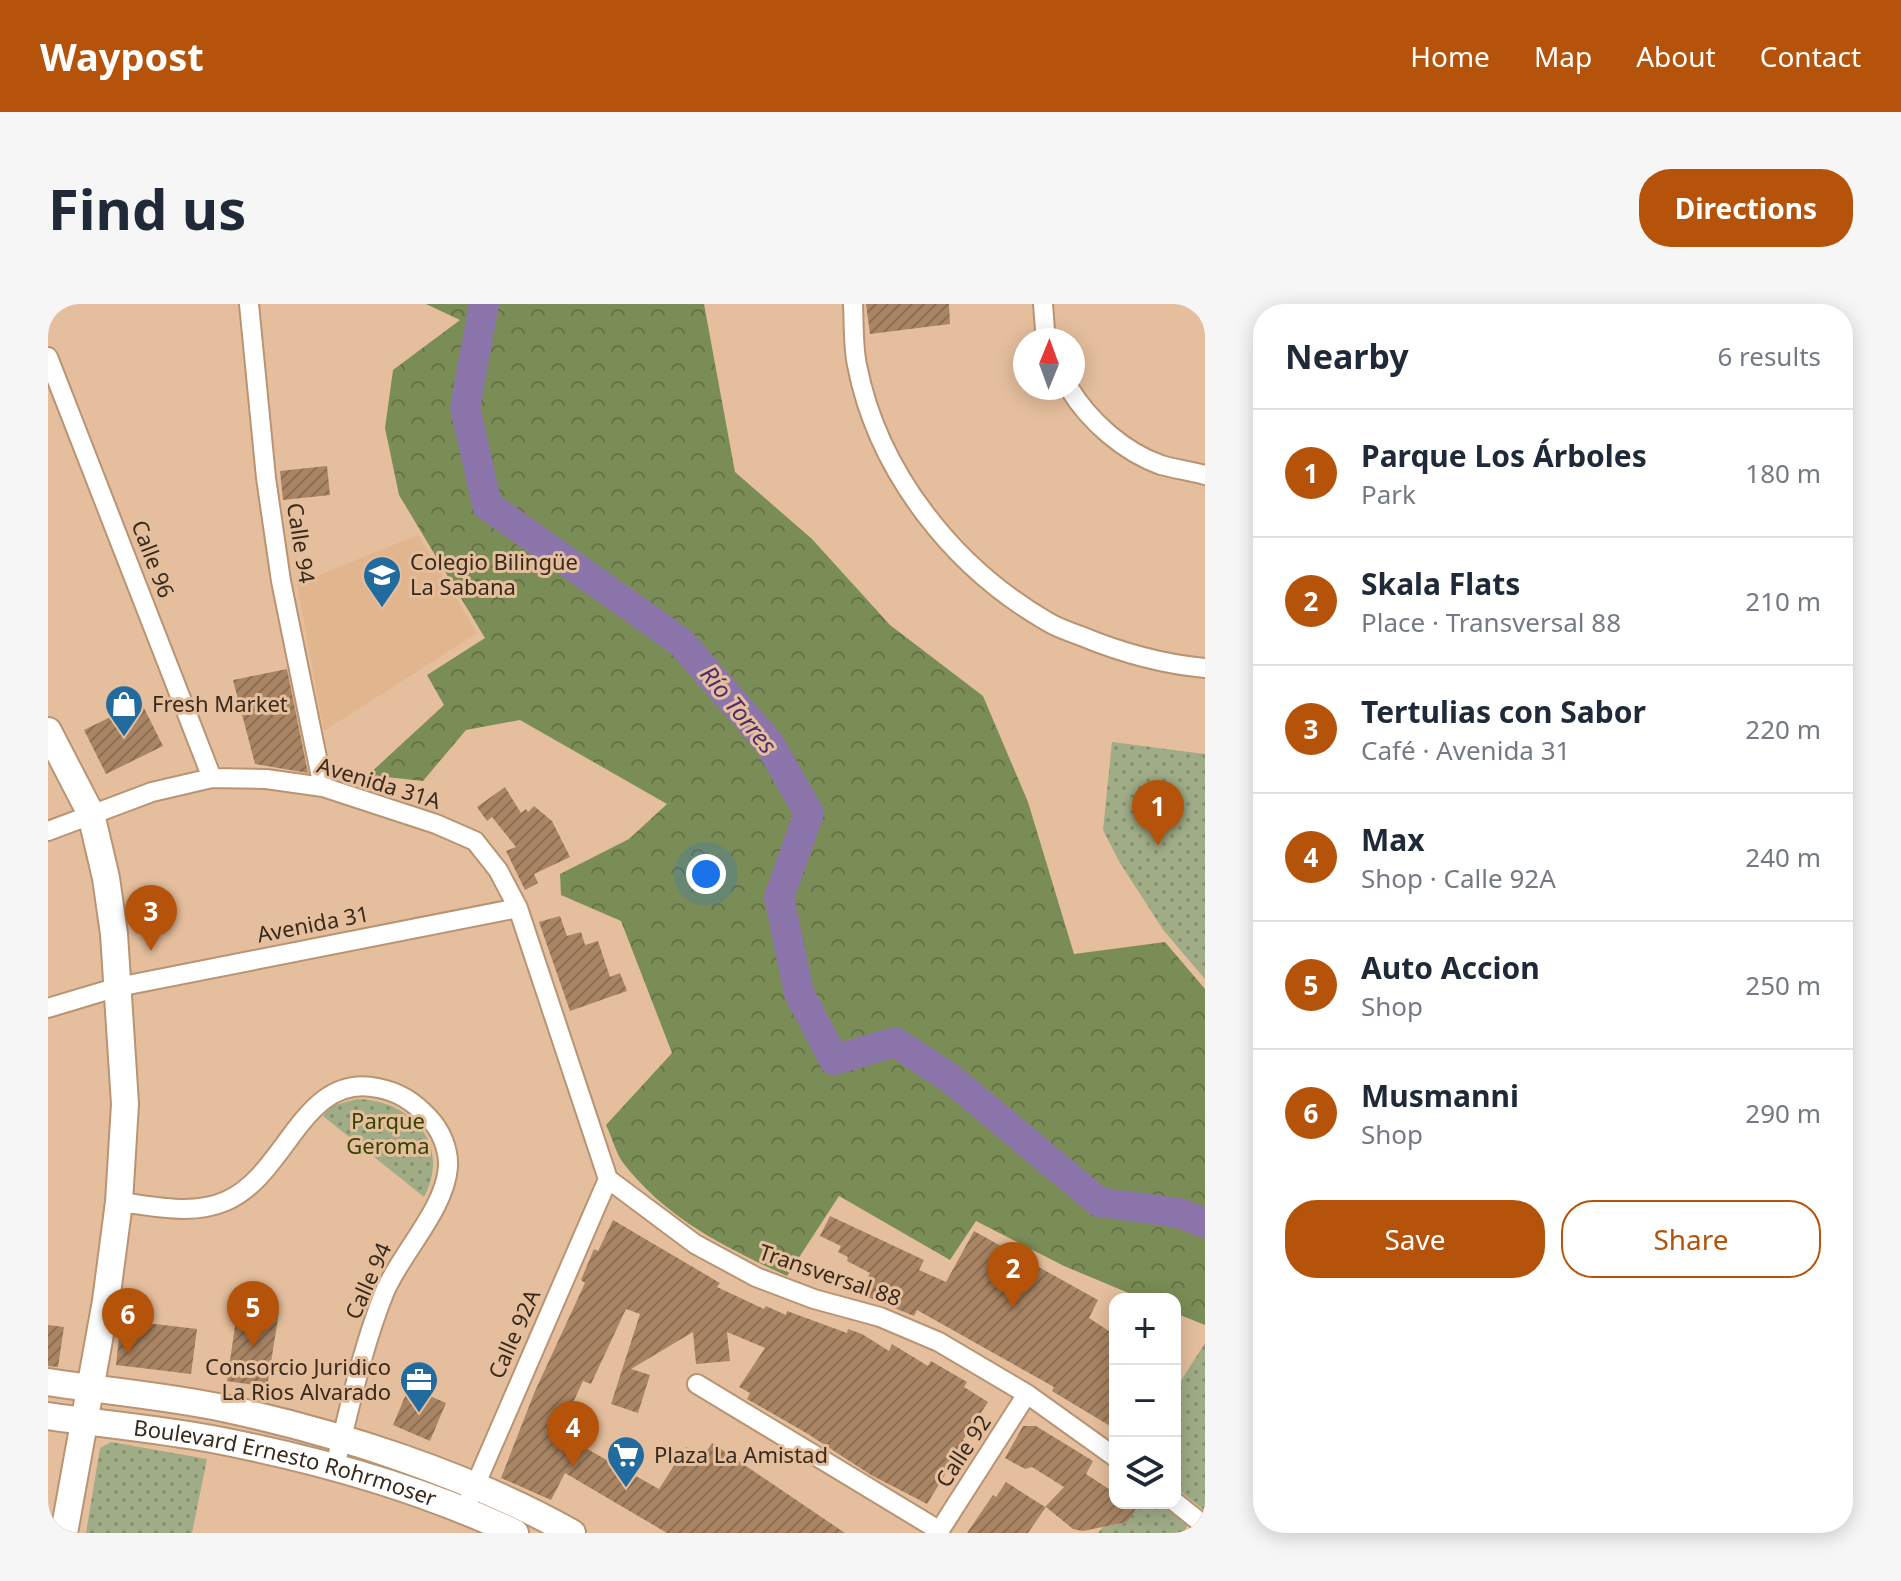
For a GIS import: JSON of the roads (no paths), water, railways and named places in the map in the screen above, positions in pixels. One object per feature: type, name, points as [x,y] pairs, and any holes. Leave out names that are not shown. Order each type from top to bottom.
[{"type":"main road","points":[[48,731],[91,814],[108,892],[125,1104],[119,1202],[106,1301],[64,1533]]},
{"type":"main road","points":[[48,1382],[222,1408],[342,1439],[470,1497],[572,1533]]},
{"type":"main road","name":"Boulevard Ernesto Rohrmoser","points":[[48,1416],[210,1438],[470,1497],[515,1533]]},
{"type":"street","name":"Calle 94","points":[[249,304],[266,478],[281,581],[323,787]]},
{"type":"street","points":[[853,304],[856,363],[872,421],[898,474],[938,532],[984,577],[1049,623],[1129,655],[1205,668]]},
{"type":"street","points":[[1043,304],[1045,328]]},
{"type":"street","name":"Calle 96","points":[[48,357],[212,778]]},
{"type":"street","points":[[1076,400],[1082,410],[1118,441],[1160,464],[1205,475]]},
{"type":"street","name":"Avenida 31A","points":[[48,831],[152,792],[212,778],[266,779],[323,787],[436,824],[475,841],[498,870],[518,908]]},
{"type":"street","points":[[518,908],[608,1179]]},
{"type":"street","name":"Avenida 31","points":[[48,1008],[118,987],[518,908]]},
{"type":"street","name":"Calle 94","points":[[119,1202],[190,1210],[228,1201],[251,1187],[278,1157],[320,1100],[341,1089],[369,1086],[395,1092],[419,1107],[434,1123],[445,1143],[448,1167],[443,1189],[399,1262],[386,1291],[358,1366],[335,1466]]},
{"type":"street","name":"Transversal 88","points":[[608,1179],[695,1244],[756,1277],[814,1299],[892,1322],[939,1342],[1027,1394],[1109,1453]]},
{"type":"street","name":"Calle 92A","points":[[470,1497],[608,1179]]},
{"type":"street","points":[[697,1384],[939,1532]]},
{"type":"street","name":"Calle 92","points":[[939,1532],[1027,1394]]},
{"type":"street","points":[[1181,1507],[1205,1526]]},
{"type":"waterway","name":"Río Torres","points":[[484,304],[465,407],[487,505],[681,642],[769,743],[809,813],[779,897],[799,993],[834,1060],[895,1042],[950,1078],[1099,1202],[1179,1213],[1205,1223]]},
{"type":"place","name":"Colegio Bilingüe La Sabana","points":[[382,609]]},
{"type":"place","name":"Fresh Market","points":[[124,738]]},
{"type":"place","name":"Parque Los Árboles","points":[[1158,846]]},
{"type":"place","name":"Tertulias con Sabor","points":[[151,951]]},
{"type":"place","name":"Skala Flats","points":[[1013,1308]]},
{"type":"place","name":"Auto Accion","points":[[253,1347]]},
{"type":"place","name":"Musmanni","points":[[128,1354]]},
{"type":"place","name":"Consorcio Juridico La Rios Alvarado","points":[[419,1414]]},
{"type":"place","name":"Max","points":[[573,1467]]},
{"type":"place","name":"Plaza La Amistad","points":[[626,1489]]},
{"type":"park label","name":"Parque Geroma","points":[[388,1134]]}]
